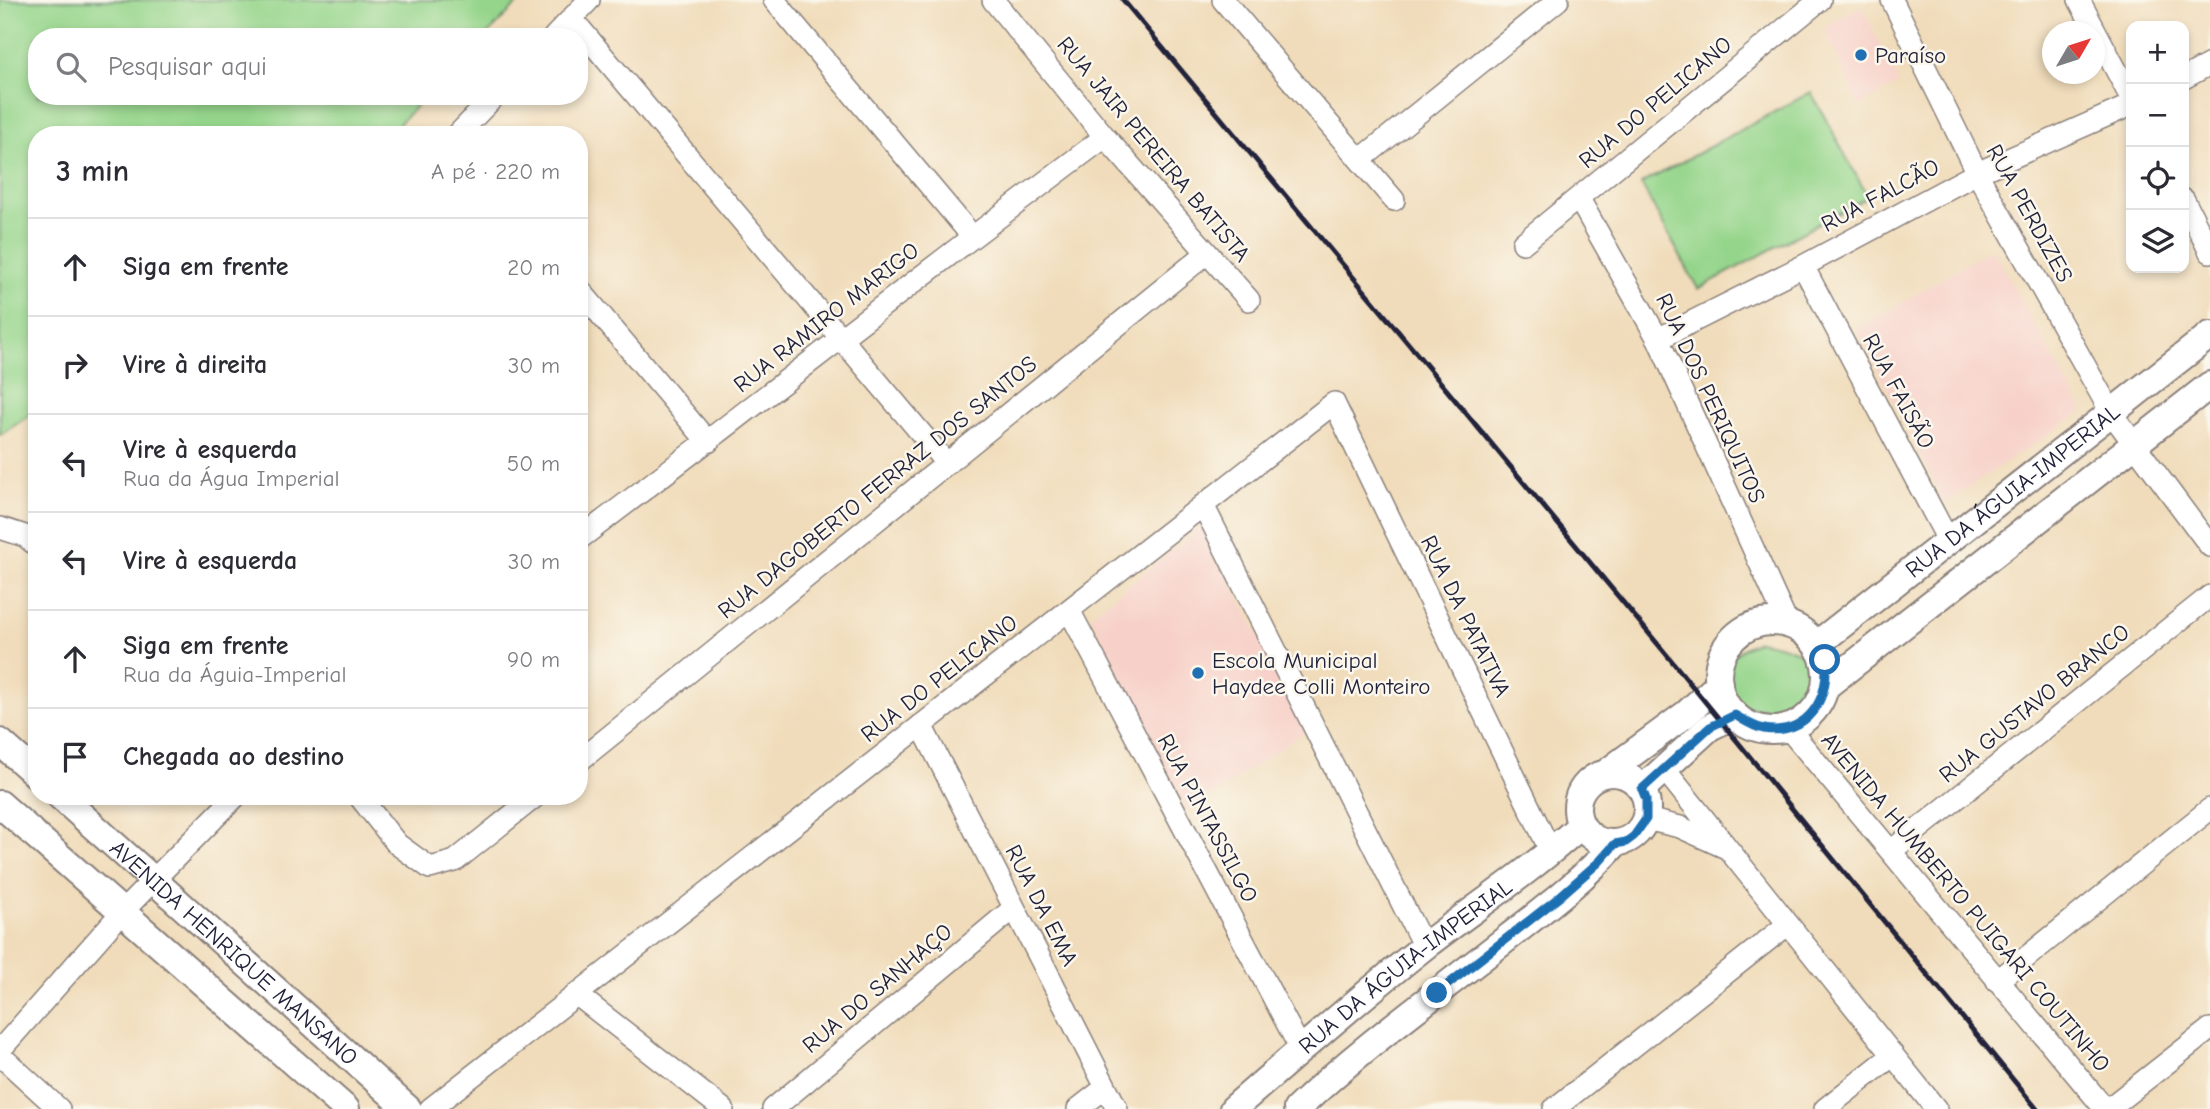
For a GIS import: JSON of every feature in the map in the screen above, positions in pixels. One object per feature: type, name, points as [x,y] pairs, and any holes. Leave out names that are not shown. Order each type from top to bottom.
[{"type":"street","points":[[563,28],[589,0]]},
{"type":"street","points":[[774,0],[972,236]]},
{"type":"street","name":"RUA JAIR PEREIRA BATISTA","points":[[993,0],[1105,137],[1249,300]]},
{"type":"street","points":[[1223,0],[1394,200]]},
{"type":"street","points":[[1360,160],[1558,0]]},
{"type":"street","name":"RUA DO PELICANO","points":[[1523,243],[1820,0]]},
{"type":"street","name":"RUA PERDIZES","points":[[1892,0],[1977,173],[2112,414],[2210,546]]},
{"type":"street","points":[[2079,0],[2126,89]]},
{"type":"street","points":[[572,19],[580,28]]},
{"type":"street","points":[[588,38],[947,464]]},
{"type":"street","points":[[2189,75],[2210,64]]},
{"type":"street","points":[[466,126],[486,105]]},
{"type":"street","name":"RUA FALCÃO","points":[[1658,339],[1803,266],[1977,173],[2126,107]]},
{"type":"street","name":"RUA RAMIRO MARIGO","points":[[588,532],[972,236],[1105,137]]},
{"type":"street","name":"RUA DOS PERIQUITOS","points":[[1579,199],[1658,339],[1787,623]]},
{"type":"street","points":[[2189,210],[2210,252]]},
{"type":"street","name":"RUA DAGOBERTO FERRAZ DOS SANTOS","points":[[588,754],[1207,254]]},
{"type":"street","name":"RUA FAISÃO","points":[[1803,266],[1948,540]]},
{"type":"street","points":[[588,300],[708,442]]},
{"type":"street","name":"RUA DA ÁGUIA-IMPERIAL","points":[[1816,645],[2210,335]]},
{"type":"street","name":"RUA DA ÁGUIA-IMPERIAL","points":[[1826,685],[2210,385]]},
{"type":"street","name":"RUA DO PELICANO","points":[[430,1109],[1334,403]]},
{"type":"street","name":"RUA DA PATATIVA","points":[[1334,403],[1551,852]]},
{"type":"street","points":[[1203,506],[1424,947]]},
{"type":"street","points":[[0,528],[28,538]]},
{"type":"street","name":"RUA GUSTAVO BRANCO","points":[[1891,851],[2210,596]]},
{"type":"street","name":"RUA PINTASSILGO","points":[[1069,610],[1301,1049]]},
{"type":"street","points":[[1769,621],[1787,623],[1800,629],[1816,645],[1825,660],[1826,685],[1821,701],[1811,714],[1798,724],[1767,730],[1751,725],[1735,715],[1725,702],[1719,684],[1719,666],[1725,649],[1736,635],[1752,625],[1769,621]]},
{"type":"street","points":[[1606,773],[1616,773],[1635,781],[1646,799],[1646,819],[1626,842],[1605,843],[1595,840],[1587,833],[1577,815],[1580,793],[1587,783],[1606,773],[1686,714],[1719,684]]},
{"type":"street","points":[[1642,789],[1710,727],[1735,715]]},
{"type":"street","name":"RUA DA EMA","points":[[921,725],[1117,1109]]},
{"type":"street","name":"AVENIDA HUMBERTO PUIGARI COUTINHO","points":[[1788,727],[2106,1109]]},
{"type":"street","points":[[0,743],[28,767]]},
{"type":"street","points":[[1665,770],[1936,1109]]},
{"type":"street","name":"AVENIDA HENRIQUE MANSANO","points":[[0,804],[346,1109]]},
{"type":"street","name":"AVENIDA HENRIQUE MANSANO","points":[[70,805],[408,1109]]},
{"type":"street","points":[[0,1050],[122,912],[227,805]]},
{"type":"street","points":[[366,805],[397,844],[430,868],[455,861],[525,805]]},
{"type":"street","points":[[1997,981],[2210,809]]},
{"type":"street","points":[[1646,819],[1680,827],[1726,848]]},
{"type":"street","name":"RUA DA ÁGUIA-IMPERIAL","points":[[1233,1109],[1424,947],[1551,852],[1581,825]]},
{"type":"street","name":"RUA DA ÁGUIA-IMPERIAL","points":[[1297,1109],[1349,1060],[1558,898],[1615,844]]},
{"type":"street","name":"RUA DO SANHAÇO","points":[[773,1109],[1014,908]]},
{"type":"street","points":[[1554,1109],[1787,925]]},
{"type":"street","points":[[576,994],[723,1109]]},
{"type":"street","points":[[2106,1109],[2210,1029]]},
{"type":"street","points":[[0,1055],[59,1109]]},
{"type":"street","points":[[1825,1109],[1893,1055]]},
{"type":"street","points":[[1078,1109],[1105,1088]]},
{"type":"shaded area","name":"Paraíso","points":[[1861,6],[1899,83],[1859,106],[1824,27]]},
{"type":"shaded area","points":[[1992,248],[2083,411],[1945,503],[1857,330]]},
{"type":"shaded area","name":"Escola Municipal Haydee Colli Monteiro","points":[[1202,526],[1307,730],[1188,812],[1090,616]]},
{"type":"green space","points":[[0,0],[521,0],[494,28],[28,28],[28,105],[417,105],[397,126],[28,126],[28,416],[0,435]]},
{"type":"green space","points":[[1811,92],[1868,197],[1698,289],[1641,184]]},
{"type":"green space","points":[[1758,641],[1798,652],[1810,661],[1813,667],[1812,684],[1782,710],[1747,707],[1733,702],[1727,680],[1728,664],[1738,652]]},
{"type":"railway","points":[[1123,0],[1671,660],[2037,1109]]},
{"type":"place","name":"Paraíso","points":[[1861,55]]},
{"type":"place","name":"Escola Municipal Haydee Colli Monteiro","points":[[1198,673]]},
{"type":"route","points":[[1437,993],[1558,898],[1615,844],[1626,842],[1642,829],[1648,809],[1642,789],[1710,727],[1735,715],[1751,725],[1767,730],[1798,724],[1811,714],[1821,701],[1826,685],[1825,660]]}]
